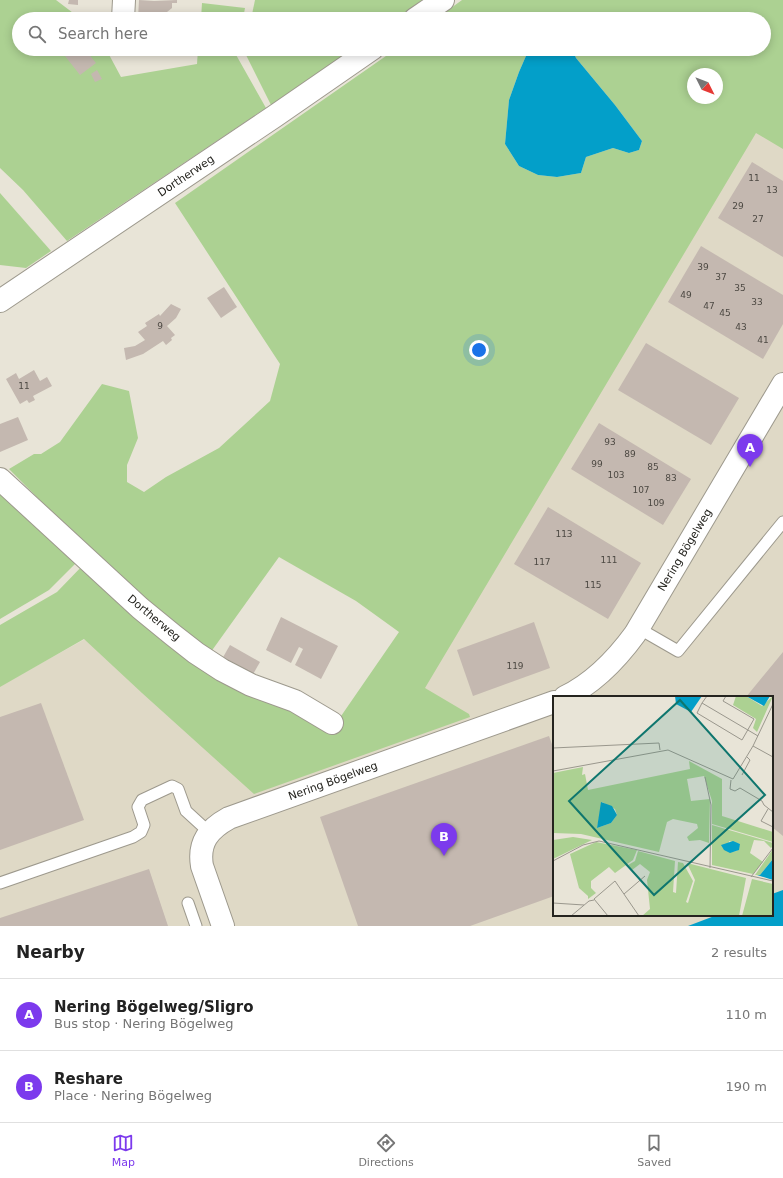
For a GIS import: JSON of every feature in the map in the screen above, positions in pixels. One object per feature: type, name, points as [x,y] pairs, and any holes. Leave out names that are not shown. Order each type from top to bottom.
[{"type":"street","points":[[123,12],[124,0]]},
{"type":"street","points":[[425,12],[443,0]]},
{"type":"street","name":"Dortherweg","points":[[0,301],[362,56]]},
{"type":"street","name":"Nering Bögelweg","points":[[567,696],[583,687],[610,665],[623,650],[638,628],[783,384]]},
{"type":"street","name":"Dortherweg","points":[[0,479],[140,608],[196,653],[222,670],[251,685],[295,701],[332,723]]},
{"type":"street","name":"Nering Bögelweg","points":[[223,926],[202,866],[200,856],[204,840],[214,827],[229,818],[553,702]]},
{"type":"lane","points":[[638,628],[678,651],[783,522]]},
{"type":"lane","points":[[0,883],[133,837],[141,832],[144,826],[138,807],[142,800],[172,786],[178,789],[186,811],[210,833]]},
{"type":"lane","points":[[188,903],[196,926]]},
{"type":"shaded area","points":[[760,118],[783,130],[783,926],[0,926],[0,686],[87,638],[250,789],[417,691]]},
{"type":"green space","points":[[0,0],[56,0],[72,12],[12,12],[12,56],[110,56],[121,77],[197,64],[198,56],[237,56],[266,108],[67,241],[23,190],[0,168]]},
{"type":"green space","points":[[255,0],[433,0],[416,12],[252,12]]},
{"type":"green space","points":[[462,0],[783,0],[783,149],[756,133],[425,688],[469,714],[470,717],[254,794],[84,639],[0,687],[0,625],[57,592],[86,562],[165,635],[192,655],[221,674],[239,683],[292,704],[325,725],[333,725],[339,719],[399,632],[356,601],[279,557],[208,656],[181,637],[136,597],[9,469],[34,454],[41,454],[60,442],[102,384],[129,391],[138,438],[127,465],[127,482],[144,492],[166,477],[219,448],[270,401],[280,364],[175,203],[386,56],[526,56],[509,100],[505,144],[519,166],[538,175],[557,177],[581,173],[586,157],[613,148],[629,153],[639,150],[642,141],[575,56],[771,56],[771,12],[446,12]]},
{"type":"green space","points":[[202,3],[245,8],[244,12],[201,12]]},
{"type":"green space","points":[[246,56],[352,56],[273,109]]},
{"type":"green space","points":[[0,193],[51,251],[26,268],[0,265]]},
{"type":"green space","points":[[0,484],[81,558],[49,590],[0,619]]},
{"type":"water","points":[[526,56],[575,56],[642,141],[639,150],[629,153],[613,148],[586,157],[581,173],[557,177],[538,175],[519,166],[505,144],[509,100]]},
{"type":"water","points":[[783,890],[783,926],[688,926],[714,916],[773,916],[773,894]]},
{"type":"building","points":[[69,0],[78,0],[78,5],[68,4]]},
{"type":"building","points":[[139,0],[177,0],[177,3],[172,3],[172,8],[167,12],[138,12]]},
{"type":"building","points":[[65,56],[90,56],[96,63],[80,75]]},
{"type":"building","points":[[97,70],[102,79],[95,82],[91,74]]},
{"type":"building","points":[[752,162],[783,181],[783,257],[718,218]]},
{"type":"building","points":[[701,246],[783,295],[783,324],[763,359],[668,302]]},
{"type":"building","points":[[224,287],[237,307],[221,318],[207,298]]},
{"type":"building","points":[[171,304],[181,309],[176,318],[167,326],[175,335],[171,338],[172,340],[166,345],[163,341],[143,354],[126,360],[124,348],[135,346],[145,340],[138,332],[147,326],[145,323],[159,314],[160,316]]},
{"type":"building","points":[[646,343],[739,398],[711,445],[618,390]]},
{"type":"building","points":[[34,370],[40,381],[47,377],[52,386],[33,396],[35,400],[29,403],[27,400],[20,404],[6,379],[16,373],[19,379]]},
{"type":"building","points":[[18,417],[28,440],[0,452],[0,424]]},
{"type":"building","points":[[599,423],[691,479],[663,525],[571,469]]},
{"type":"building","points":[[548,507],[641,563],[608,619],[514,564]]},
{"type":"building","points":[[281,617],[338,646],[321,679],[295,665],[303,649],[299,647],[291,663],[266,650]]},
{"type":"building","points":[[534,622],[550,668],[473,696],[457,650]]},
{"type":"building","points":[[230,645],[260,662],[252,676],[222,659]]},
{"type":"building","points":[[783,652],[783,836],[773,828],[773,696],[747,696]]},
{"type":"building","points":[[41,703],[84,820],[0,850],[0,717]]},
{"type":"building","points":[[549,736],[553,747],[553,896],[470,926],[358,926],[320,817]]},
{"type":"building","points":[[149,869],[168,926],[0,926],[0,918]]},
{"type":"place","name":"Nering Bögelweg/Sligro","points":[[750,467]]},
{"type":"place","name":"Reshare","points":[[444,856]]}]
